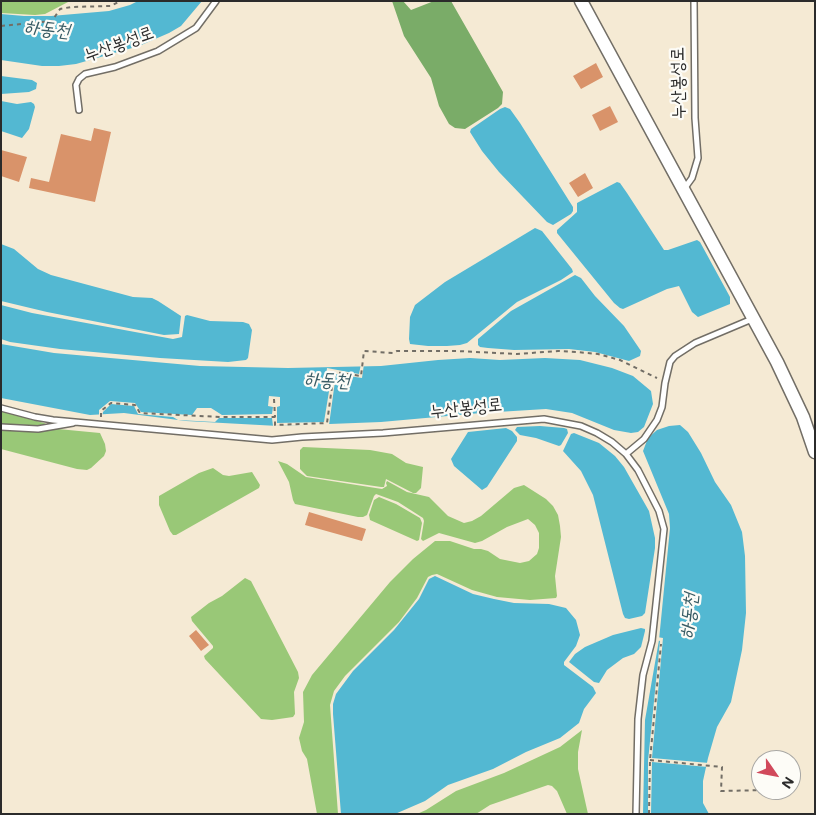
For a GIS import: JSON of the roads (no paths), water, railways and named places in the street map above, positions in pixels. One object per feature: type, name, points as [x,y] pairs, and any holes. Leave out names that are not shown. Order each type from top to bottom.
[{"type":"street","name":"누산봉성로","points":[[581,1],[754,318],[803,417],[815,452]]},
{"type":"lane","name":"누산봉성로","points":[[79,110],[76,85],[85,74],[114,67],[158,52],[196,28],[216,1]]},
{"type":"lane","name":"누산봉성로","points":[[684,189],[692,178],[698,158],[695,118],[694,1]]},
{"type":"lane","points":[[626,454],[644,439],[657,420],[662,407],[664,383],[670,362],[682,350],[754,318]]},
{"type":"lane","points":[[1,408],[35,417],[77,422]]},
{"type":"lane","name":"누산봉성로","points":[[77,422],[272,440],[544,420],[564,422],[597,433],[626,454],[638,470],[659,511],[664,529],[652,641],[643,675],[638,719],[636,814]]},
{"type":"lane","points":[[1,427],[38,428],[77,422]]},
{"type":"water","name":"하동천","points":[[138,1],[202,1],[181,26],[139,46],[76,64],[59,66],[42,66],[1,60],[1,14],[51,16],[109,11]]},
{"type":"water","points":[[1,76],[32,80],[37,83],[36,89],[29,92],[1,94]]},
{"type":"water","points":[[1,101],[17,104],[31,102],[34,104],[35,107],[29,129],[22,138],[1,131]]},
{"type":"water","points":[[505,107],[510,109],[520,123],[573,207],[571,214],[553,225],[547,222],[499,172],[470,132],[471,129]]},
{"type":"water","points":[[617,182],[620,183],[627,193],[664,250],[697,240],[700,242],[730,297],[730,304],[698,317],[692,312],[679,286],[667,289],[623,309],[614,303],[557,233],[557,230],[577,212],[577,203]]},
{"type":"water","points":[[535,228],[542,231],[573,272],[517,302],[467,343],[447,346],[410,344],[410,317],[415,305],[445,282]]},
{"type":"water","points":[[1,244],[14,249],[38,269],[51,275],[133,297],[152,298],[158,301],[181,316],[179,334],[164,335],[1,301]]},
{"type":"water","points":[[575,275],[581,278],[595,296],[624,326],[641,351],[640,356],[629,361],[595,352],[569,349],[514,350],[480,347],[478,345],[478,339],[511,311]]},
{"type":"water","points":[[1,305],[32,313],[173,339],[182,337],[185,316],[187,315],[210,321],[243,322],[249,324],[252,330],[248,358],[246,360],[228,362],[160,358],[60,349],[10,342],[1,339]]},
{"type":"water","name":"하동천","points":[[1,344],[54,353],[200,366],[288,368],[381,366],[470,358],[580,360],[612,368],[633,376],[651,391],[653,404],[644,427],[638,432],[631,433],[614,430],[572,413],[546,409],[381,422],[278,426],[186,421],[124,413],[90,415],[1,398]]},
{"type":"water","name":"하동천","points":[[680,425],[688,432],[701,453],[715,482],[731,505],[742,532],[745,556],[746,613],[742,650],[731,702],[717,727],[703,781],[703,803],[709,814],[643,814],[645,720],[659,640],[670,528],[669,514],[643,451],[648,438],[657,430]]},
{"type":"water","points":[[517,427],[564,428],[567,429],[568,433],[559,446],[520,435],[515,430]]},
{"type":"water","points":[[506,428],[512,431],[517,437],[517,441],[487,487],[482,490],[454,466],[451,459],[468,432]]},
{"type":"water","points":[[574,433],[599,443],[615,456],[624,467],[649,511],[655,538],[655,548],[645,613],[642,616],[629,619],[625,618],[623,614],[593,495],[581,471],[563,451],[571,434]]},
{"type":"water","points":[[435,576],[473,594],[514,603],[549,604],[566,608],[576,620],[580,635],[576,646],[564,662],[564,665],[593,687],[596,693],[584,709],[579,723],[560,738],[526,752],[493,769],[448,785],[425,801],[395,814],[341,814],[333,714],[336,694],[353,671],[394,630],[419,599],[429,579]]},
{"type":"water","points":[[641,628],[645,629],[645,631],[641,647],[634,654],[623,658],[607,670],[599,683],[594,682],[569,662],[575,654],[585,647],[613,635]]}]
